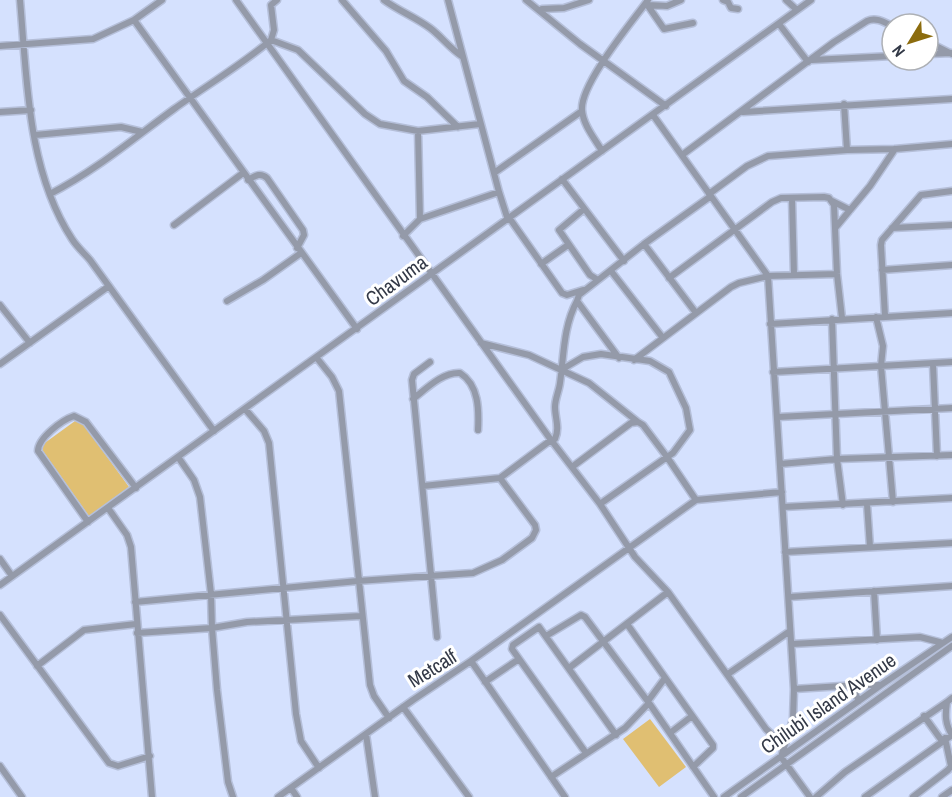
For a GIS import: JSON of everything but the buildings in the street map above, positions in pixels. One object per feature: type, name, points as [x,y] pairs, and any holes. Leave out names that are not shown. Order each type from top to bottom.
[{"type":"street","points":[[20,0],[31,110],[38,155],[50,194],[72,240],[214,431]]},
{"type":"street","points":[[0,46],[93,39],[134,20],[162,0]]},
{"type":"street","points":[[236,0],[269,42],[480,343],[600,504],[635,557],[668,592],[766,729],[784,746]]},
{"type":"street","points":[[50,194],[78,180],[269,42],[274,30],[271,5],[277,0]]},
{"type":"street","points":[[342,0],[382,46],[404,81],[427,97],[458,127]]},
{"type":"street","points":[[384,0],[428,26],[449,48],[463,57]]},
{"type":"street","points":[[448,0],[480,124],[509,220],[562,293],[567,295],[583,290],[598,280],[747,166],[768,156],[952,144]]},
{"type":"street","points":[[526,0],[603,62],[666,106]]},
{"type":"street","points":[[536,0],[546,15]]},
{"type":"street","points":[[542,9],[564,8],[589,0]]},
{"type":"street","points":[[647,2],[667,6],[681,0]]},
{"type":"street","points":[[723,0],[728,2],[731,8],[738,9]]},
{"type":"street","points":[[786,0],[797,10]]},
{"type":"street","name":"Chavuma","points":[[0,585],[811,0]]},
{"type":"street","points":[[647,2],[664,29],[693,23]]},
{"type":"street","points":[[602,151],[588,128],[582,111],[585,96],[603,62],[647,2]]},
{"type":"street","points":[[682,155],[834,42],[872,19],[880,22]]},
{"type":"street","points":[[134,20],[243,174],[357,328]]},
{"type":"street","points":[[779,24],[809,61]]},
{"type":"street","points":[[269,42],[298,50],[365,114],[380,124],[418,131],[480,124]]},
{"type":"street","points":[[809,61],[880,57]]},
{"type":"street","points":[[742,112],[952,99]]},
{"type":"street","points":[[844,104],[847,150]]},
{"type":"street","points":[[0,112],[31,110]]},
{"type":"street","points":[[494,173],[582,111]]},
{"type":"street","points":[[653,115],[768,276],[794,689],[793,719],[781,757],[810,797]]},
{"type":"street","points":[[35,135],[111,128],[142,132]]},
{"type":"street","points":[[418,131],[420,219]]},
{"type":"street","points":[[835,228],[870,186],[895,149]]},
{"type":"street","points":[[174,225],[243,174]]},
{"type":"street","points":[[227,301],[263,280],[299,250],[304,235],[303,230],[267,178],[258,175],[248,180]]},
{"type":"street","points":[[562,179],[624,261]]},
{"type":"street","points":[[885,316],[882,240],[921,195],[952,190]]},
{"type":"street","points":[[403,236],[420,219],[499,192]]},
{"type":"street","points":[[669,278],[772,202],[781,198],[824,196],[850,210]]},
{"type":"street","points":[[792,198],[794,274]]},
{"type":"street","points":[[832,201],[842,318]]},
{"type":"street","points":[[584,209],[559,230],[590,274],[598,280]]},
{"type":"street","points":[[892,228],[952,225]]},
{"type":"street","points":[[644,244],[696,313]]},
{"type":"street","points":[[541,264],[568,245]]},
{"type":"street","points":[[882,270],[952,266]]},
{"type":"street","points":[[611,271],[663,338]]},
{"type":"street","points":[[634,360],[739,283],[768,276],[837,274]]},
{"type":"street","points":[[0,364],[108,286]]},
{"type":"street","points":[[423,486],[500,477],[555,439],[558,432],[555,405],[565,333],[570,314],[583,290]]},
{"type":"street","points":[[578,301],[619,358]]},
{"type":"street","points":[[0,305],[30,343]]},
{"type":"street","points":[[771,324],[952,313]]},
{"type":"street","points":[[876,317],[883,346],[881,366],[893,502]]},
{"type":"street","points":[[832,319],[837,459],[843,505]]},
{"type":"street","points":[[480,343],[529,355],[589,383],[648,430],[696,500]]},
{"type":"street","points":[[561,370],[583,357],[601,354],[650,361],[669,372],[686,408],[690,430],[673,453],[600,504]]},
{"type":"street","points":[[316,357],[332,377],[339,391],[370,686],[389,718]]},
{"type":"street","points":[[430,362],[412,376],[437,637]]},
{"type":"street","points":[[773,372],[952,362]]},
{"type":"street","points":[[933,364],[937,456]]},
{"type":"street","points":[[414,399],[441,378],[460,373],[477,396],[478,430]]},
{"type":"street","points":[[778,417],[952,408]]},
{"type":"street","points":[[245,409],[264,431],[269,443],[299,732],[307,751],[319,768]]},
{"type":"street","points":[[88,522],[38,451],[42,439],[68,418],[74,416],[86,422],[136,488]]},
{"type":"street","points":[[572,467],[631,423],[639,422]]},
{"type":"street","points":[[780,464],[837,459],[952,455]]},
{"type":"street","points":[[178,457],[194,480],[200,497],[228,782],[232,797]]},
{"type":"street","points":[[135,602],[358,581],[457,576],[485,569],[502,560],[535,534],[535,525],[500,477]]},
{"type":"street","points":[[471,662],[696,500],[782,492]]},
{"type":"street","points":[[783,507],[952,498]]},
{"type":"street","points":[[867,504],[870,547]]},
{"type":"street","points":[[108,508],[127,535],[131,547],[152,797]]},
{"type":"street","points":[[785,552],[952,543]]},
{"type":"street","points":[[0,559],[12,576]]},
{"type":"street","points":[[789,597],[952,586]]},
{"type":"street","points":[[874,591],[877,640]]},
{"type":"street","points":[[569,668],[668,592]]},
{"type":"street","points":[[0,615],[109,763],[118,766],[150,756]]},
{"type":"street","points":[[546,636],[583,615],[649,702],[714,797]]},
{"type":"street","points":[[137,633],[212,628],[247,622],[361,616]]},
{"type":"street","points":[[37,666],[84,630],[136,624]]},
{"type":"street","points":[[627,624],[714,746],[693,767]]},
{"type":"street","points":[[586,753],[512,647],[539,627],[616,735]]},
{"type":"street","points":[[516,630],[523,639]]},
{"type":"street","points":[[728,674],[790,631]]},
{"type":"street","points":[[792,644],[920,637],[943,643]]},
{"type":"street","name":"Chilubi Island Avenue","points":[[724,797],[880,685],[952,637]]},
{"type":"street","name":"Chilubi Island Avenue","points":[[741,797],[952,646]]},
{"type":"street","points":[[485,682],[519,659]]},
{"type":"street","name":"Metcalf","points":[[278,797],[403,707],[471,662],[565,797]]},
{"type":"street","points":[[551,777],[633,723],[665,678]]},
{"type":"street","points":[[851,685],[859,701]]},
{"type":"street","points":[[794,689],[880,685]]},
{"type":"street","points":[[816,797],[845,772],[950,700]]},
{"type":"street","points":[[913,797],[948,771],[951,766],[946,721],[950,700]]},
{"type":"street","points":[[403,707],[469,797]]},
{"type":"street","points":[[670,734],[692,716]]},
{"type":"street","points":[[924,716],[948,737]]},
{"type":"street","points":[[366,734],[375,797]]},
{"type":"street","points":[[866,797],[948,737]]},
{"type":"street","points":[[0,766],[22,797]]},
{"type":"street","points":[[291,788],[297,797]]},
{"type":"street","points":[[942,797],[952,790]]},
{"type":"shaded area","points":[[75,421],[83,424],[129,487],[89,516],[43,451],[42,445]]},
{"type":"shaded area","points":[[650,719],[686,767],[659,787],[623,739]]}]
